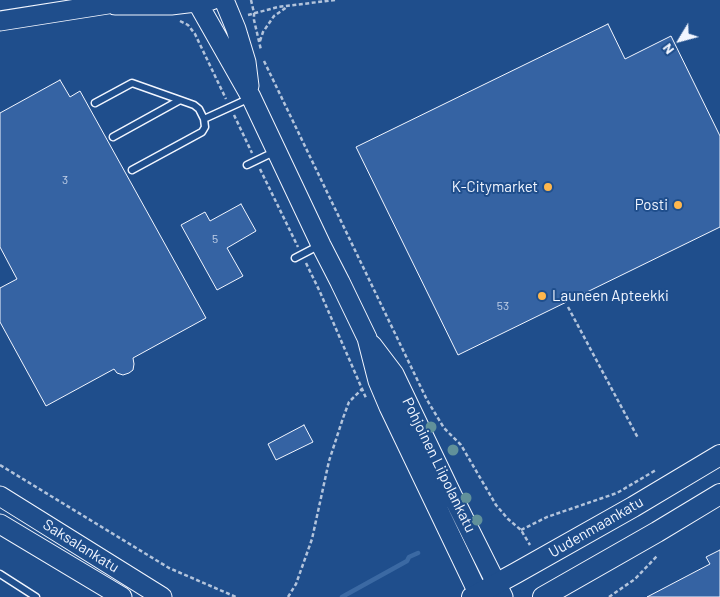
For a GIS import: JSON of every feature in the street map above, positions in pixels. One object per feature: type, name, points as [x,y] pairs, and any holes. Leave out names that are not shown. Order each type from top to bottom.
[{"type":"main road","name":"Uudenmaankatu","points":[[477,596],[500,590],[616,516],[720,455]]},
{"type":"main road","points":[[543,597],[720,494]]},
{"type":"street","name":"Pohjoinen Liipolankatu","points":[[202,0],[251,97],[366,338],[378,381],[388,406],[477,596]]},
{"type":"street","points":[[0,21],[117,2],[171,5],[202,0]]},
{"type":"street","name":"Pohjoinen Liipolankatu","points":[[224,0],[236,29],[246,62],[251,97]]},
{"type":"street","name":"Pohjoinen Liipolankatu","points":[[366,338],[394,374],[500,590]]},
{"type":"street","name":"Saksalankatu","points":[[0,496],[162,597]]},
{"type":"street","name":"Saksalankatu","points":[[0,524],[122,597]]},
{"type":"lane","points":[[95,103],[132,83],[194,105],[199,109],[204,119],[205,127],[202,132],[132,170]]},
{"type":"lane","points":[[204,119],[251,97]]},
{"type":"lane","points":[[113,137],[180,100]]},
{"type":"lane","points":[[247,165],[277,151]]},
{"type":"lane","points":[[298,256],[321,244]]},
{"type":"lane","points":[[0,574],[36,597]]},
{"type":"path","points":[[251,0],[261,52]]},
{"type":"path","points":[[259,42],[263,32],[274,16],[288,6],[335,0]]},
{"type":"path","points":[[171,5],[178,20],[188,25],[195,34],[256,160],[298,256],[320,292],[361,389],[349,402],[343,418],[329,461],[312,539],[296,584],[288,597]]},
{"type":"path","points":[[264,61],[427,400],[444,428],[461,445],[496,505],[521,530],[530,545]]},
{"type":"path","points":[[568,307],[638,438]]},
{"type":"path","points":[[0,465],[169,568],[236,597]]},
{"type":"path","points":[[521,530],[547,517],[617,493],[656,470]]},
{"type":"path","points":[[609,597],[635,579],[657,556]]},
{"type":"building","name":"K-Citymarket","points":[[608,24],[625,59],[671,36],[720,136],[720,227],[458,355],[356,147]]},
{"type":"building","points":[[60,80],[70,97],[80,91],[206,318],[133,358],[133,370],[129,373],[123,375],[117,373],[114,369],[46,406],[0,322],[0,288],[17,279],[0,247],[0,113]]},
{"type":"building","points":[[241,204],[256,231],[227,248],[243,276],[217,290],[181,225],[205,212],[210,221]]},
{"type":"building","points":[[304,425],[313,442],[276,460],[268,444]]},
{"type":"building","points":[[720,550],[720,597],[647,597],[710,564],[706,557]]},
{"type":"waterway","points":[[342,597],[418,553]]},
{"type":"place","name":"K-Citymarket","points":[[548,187]]},
{"type":"place","name":"Posti","points":[[678,205]]},
{"type":"place","name":"Launeen Apteekki","points":[[542,296]]}]
